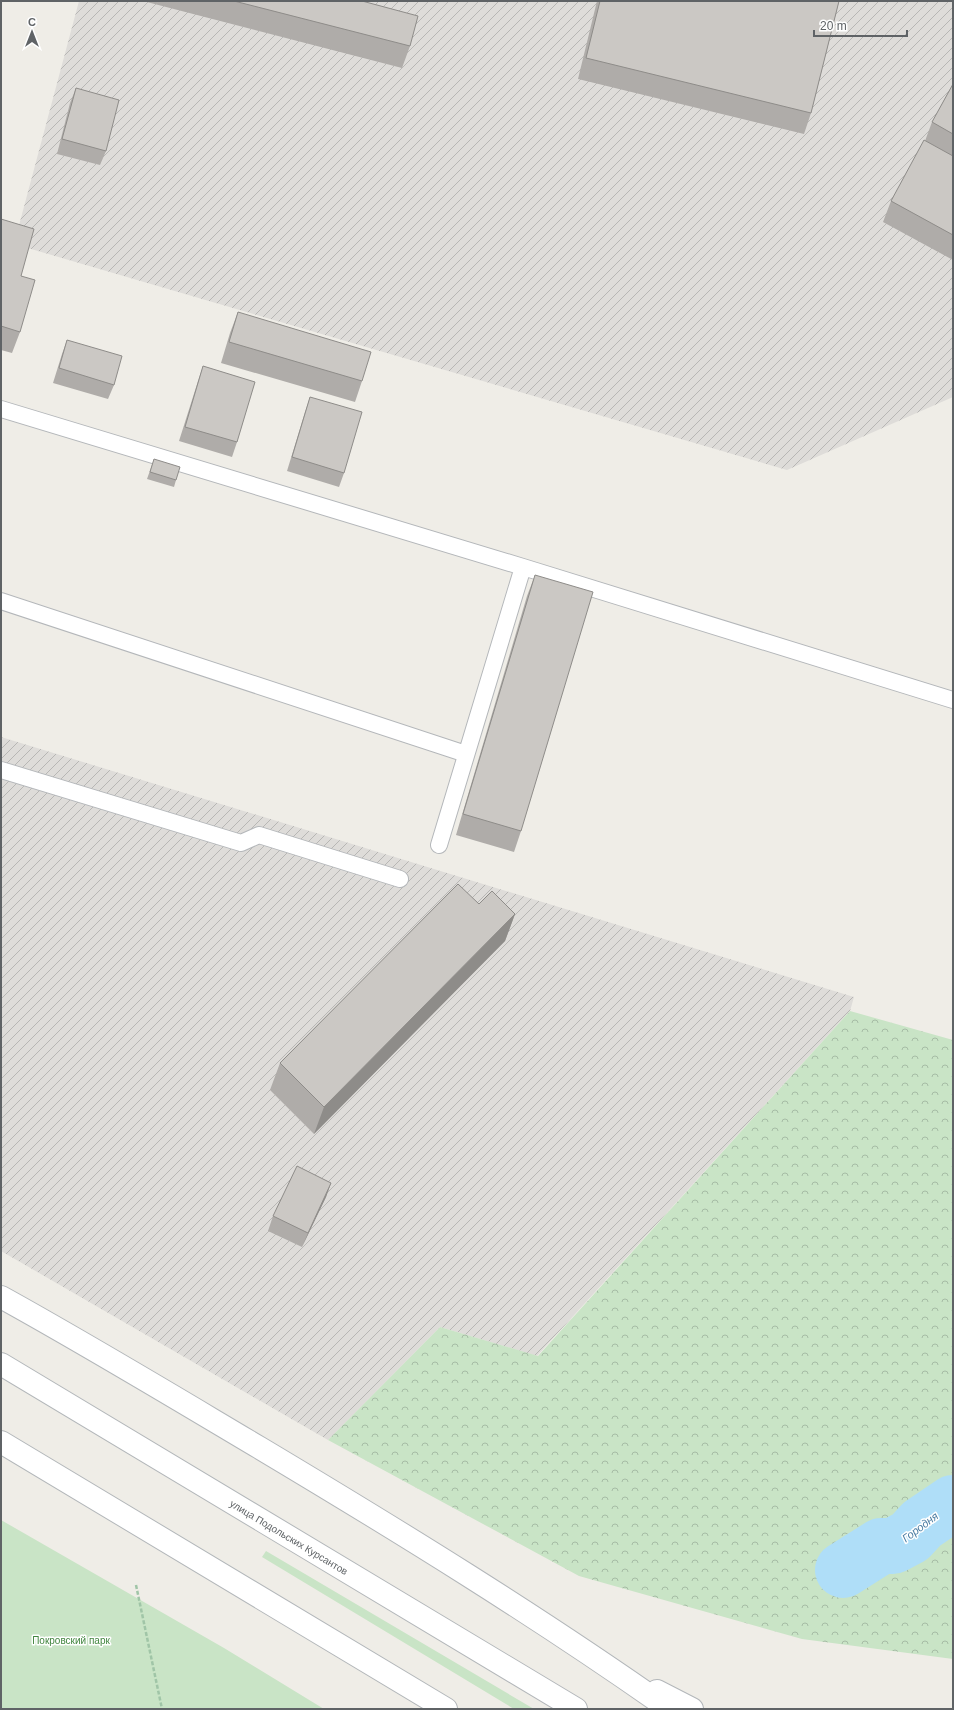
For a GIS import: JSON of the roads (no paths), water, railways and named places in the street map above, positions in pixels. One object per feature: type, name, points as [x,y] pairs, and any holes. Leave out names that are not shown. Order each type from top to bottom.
[{"type":"main road","points":[[1,1297],[78,1340],[390,1526],[603,1662],[669,1709]]},
{"type":"main road","name":"улица Подольских Курсантов","points":[[1,1364],[576,1709]]},
{"type":"main road","points":[[1,1442],[446,1709]]},
{"type":"main road","points":[[603,1662],[692,1709]]},
{"type":"lane","points":[[1,409],[523,567],[953,700]]},
{"type":"lane","points":[[439,845],[523,567]]},
{"type":"lane","points":[[1,601],[466,754]]},
{"type":"lane","points":[[1,770],[241,843],[259,835],[400,879]]},
{"type":"waterway","name":"Городня","points":[[843,1570],[881,1546],[893,1546],[910,1537],[922,1524],[953,1503]]},
{"type":"park label","name":"Покровский парк","points":[[71,1640]]}]
